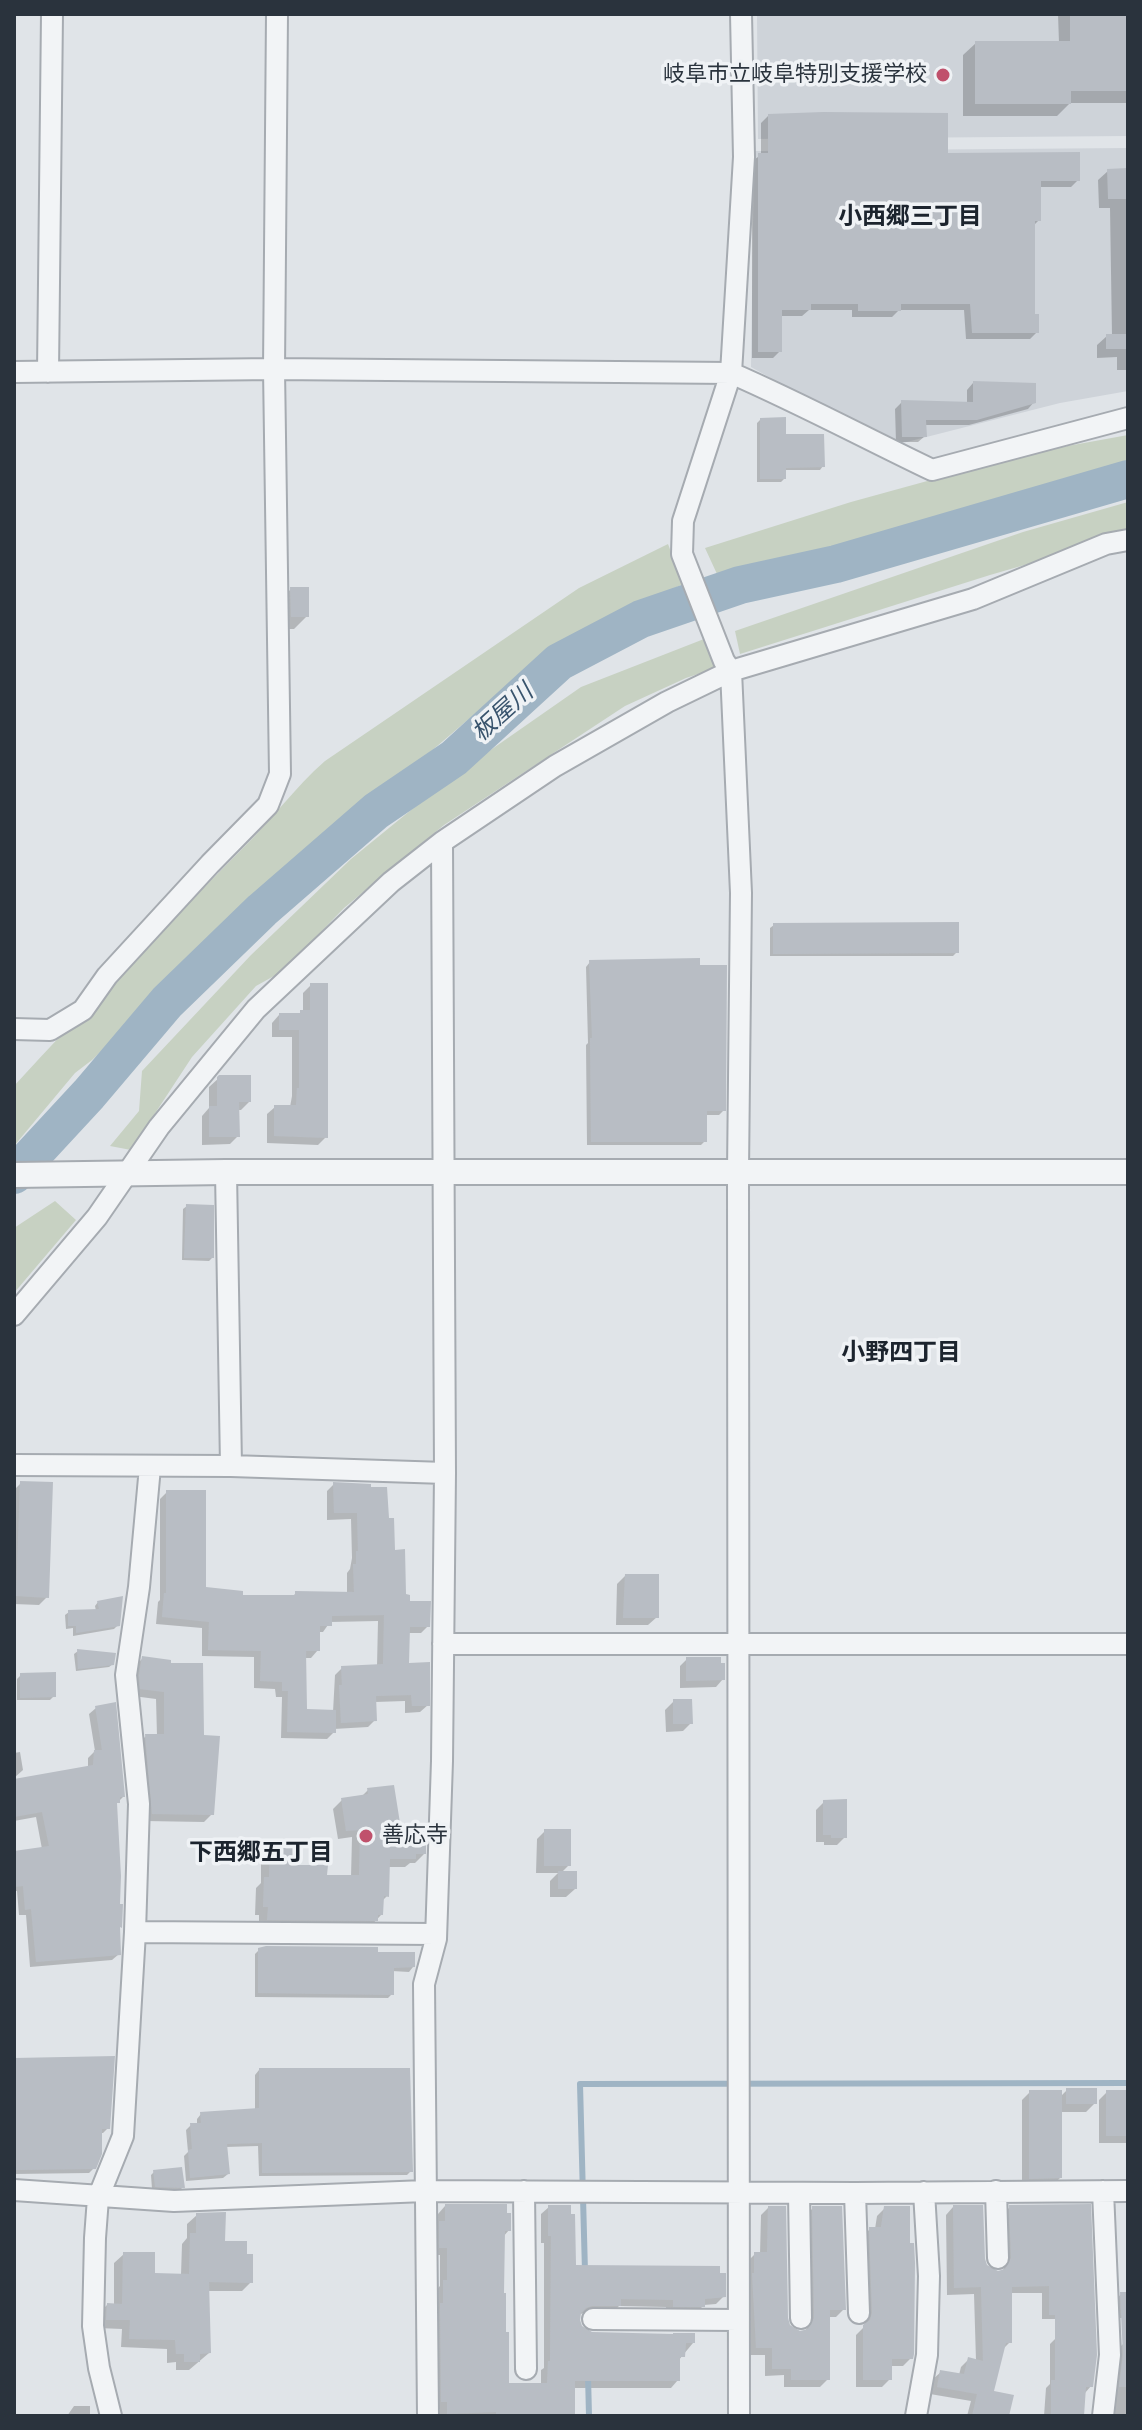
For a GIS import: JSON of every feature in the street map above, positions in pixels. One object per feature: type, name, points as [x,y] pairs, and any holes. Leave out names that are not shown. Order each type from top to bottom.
[{"type":"street","points":[[48,372],[52,14]]},
{"type":"street","points":[[14,1029],[50,1030],[83,1010],[107,976],[268,805],[280,774],[274,369],[277,14]]},
{"type":"street","points":[[739,2416],[737,1643],[741,893],[728,666],[682,554],[683,521],[731,373],[744,157],[741,14]]},
{"type":"street","points":[[14,372],[274,369],[731,373],[793,400],[932,470],[1128,418]]},
{"type":"street","points":[[14,1315],[97,1217],[121,1174],[256,1009],[391,882],[442,842],[555,766],[728,666],[973,599],[1106,544],[1128,540]]},
{"type":"street","points":[[428,2416],[424,1984],[436,1934],[442,1761],[445,1473],[442,842]]},
{"type":"street","points":[[14,1175],[226,1172],[1128,1172]]},
{"type":"street","points":[[226,1172],[231,1466]]},
{"type":"street","points":[[14,1465],[231,1466],[445,1473]]},
{"type":"street","points":[[111,2416],[93,2326],[98,2198],[123,2136],[139,1804],[126,1675],[139,1587],[150,1467]]},
{"type":"street","points":[[443,1644],[1128,1644]]},
{"type":"street","points":[[135,1932],[436,1934]]},
{"type":"street","points":[[14,2190],[174,2201],[425,2191],[1128,2191]]},
{"type":"street","points":[[524,2191],[526,2369]]},
{"type":"street","points":[[996,2191],[998,2258]]},
{"type":"street","points":[[1103,2191],[1110,2355],[1103,2416]]},
{"type":"street","points":[[916,2416],[927,2355],[929,2276],[924,2192]]},
{"type":"street","points":[[799,2193],[801,2318]]},
{"type":"street","points":[[855,2193],[859,2313]]},
{"type":"street","points":[[593,2319],[739,2320]]},
{"type":"shaded area","name":"岐阜市立岐阜特別支援学校","points":[[757,14],[1128,14],[1128,136],[758,139]]},
{"type":"shaded area","points":[[1128,148],[1128,391],[1060,403],[891,446],[751,367],[754,151]]},
{"type":"green space","points":[[1128,435],[1128,469],[1071,479],[915,530],[717,574],[705,548],[851,502],[1029,453]]},
{"type":"green space","points":[[1128,502],[1128,535],[740,654],[735,631],[1023,532]]},
{"type":"green space","points":[[668,544],[683,584],[571,638],[511,683],[402,776],[323,838],[75,1073],[14,1146],[14,1086],[314,771],[579,588]]},
{"type":"green space","points":[[704,639],[716,668],[625,706],[444,825],[344,908],[283,971],[256,986],[192,1057],[131,1150],[110,1146],[139,1111],[142,1071],[251,955],[351,859],[449,779],[581,687]]},
{"type":"green space","points":[[55,1201],[76,1220],[14,1293],[14,1228]]},
{"type":"building","points":[[1070,14],[1128,14],[1128,91],[1071,91],[1071,104],[975,104],[975,41],[1070,41]]},
{"type":"building","points":[[948,113],[948,153],[1080,152],[1080,181],[1041,181],[1041,221],[1035,221],[1035,314],[1039,314],[1039,333],[972,333],[970,304],[901,304],[901,311],[858,311],[858,304],[811,304],[811,310],[782,310],[782,352],[758,352],[758,153],[768,153],[768,114]]},
{"type":"building","points":[[1128,168],[1128,199],[1108,199],[1107,169]]},
{"type":"building","points":[[1106,334],[1128,334],[1128,349],[1106,349]]},
{"type":"building","points":[[973,381],[1036,383],[1036,403],[977,420],[926,420],[927,437],[902,437],[901,400],[973,402]]},
{"type":"building","points":[[786,417],[786,434],[824,434],[825,467],[786,468],[786,479],[760,479],[760,418]]},
{"type":"building","points":[[290,587],[309,587],[309,617],[291,617]]},
{"type":"building","points":[[959,922],[959,953],[773,954],[773,923]]},
{"type":"building","points":[[700,958],[700,965],[727,965],[726,1111],[707,1111],[707,1142],[591,1142],[589,960]]},
{"type":"building","points":[[310,983],[328,983],[328,1138],[274,1136],[274,1105],[296,1105],[299,1088],[299,1030],[279,1030],[279,1013],[310,1010]]},
{"type":"building","points":[[219,1075],[251,1075],[251,1102],[239,1102],[240,1137],[209,1137],[209,1106],[217,1106]]},
{"type":"building","points":[[186,1204],[214,1205],[214,1258],[184,1258]]},
{"type":"building","points":[[20,1481],[53,1482],[49,1598],[16,1596]]},
{"type":"building","points":[[333,1482],[387,1487],[389,1518],[394,1518],[395,1550],[405,1549],[406,1594],[410,1595],[410,1601],[431,1601],[430,1627],[410,1627],[409,1663],[430,1662],[430,1706],[412,1706],[411,1695],[376,1696],[377,1721],[341,1723],[341,1666],[383,1664],[384,1615],[332,1616],[332,1626],[320,1626],[320,1651],[306,1651],[307,1709],[336,1710],[336,1733],[287,1732],[288,1691],[282,1691],[282,1682],[260,1681],[261,1651],[208,1650],[209,1622],[162,1617],[166,1593],[166,1490],[206,1490],[206,1587],[243,1591],[243,1595],[295,1595],[295,1591],[354,1592],[353,1564],[356,1564],[358,1551],[357,1513],[334,1513]]},
{"type":"building","points":[[625,1574],[659,1574],[659,1618],[623,1618]]},
{"type":"building","points":[[123,1596],[120,1626],[76,1633],[76,1626],[68,1626],[68,1610],[99,1609],[97,1601]]},
{"type":"building","points":[[77,1649],[116,1653],[114,1665],[78,1669]]},
{"type":"building","points":[[142,1656],[171,1660],[171,1663],[203,1663],[204,1735],[220,1736],[214,1815],[152,1814],[145,1734],[164,1734],[164,1692],[140,1689]]},
{"type":"building","points":[[686,1657],[721,1657],[721,1663],[725,1663],[725,1680],[686,1681]]},
{"type":"building","points":[[56,1672],[56,1697],[20,1698],[20,1673]]},
{"type":"building","points":[[673,1699],[692,1699],[693,1724],[673,1724]]},
{"type":"building","points":[[116,1702],[125,1797],[120,1797],[120,1803],[117,1803],[120,1904],[123,1904],[121,1955],[36,1962],[31,1909],[25,1910],[23,1886],[14,1887],[14,1851],[49,1846],[42,1812],[14,1817],[14,1779],[93,1765],[94,1750],[102,1750],[95,1706]]},
{"type":"building","points":[[394,1785],[400,1823],[426,1823],[426,1854],[416,1854],[416,1859],[390,1859],[389,1897],[384,1896],[383,1915],[378,1915],[378,1921],[267,1920],[268,1907],[263,1907],[264,1877],[269,1877],[270,1843],[296,1843],[295,1865],[328,1865],[327,1875],[359,1875],[360,1830],[346,1831],[341,1798],[368,1794],[367,1788]]},
{"type":"building","points":[[847,1799],[847,1838],[823,1835],[823,1800]]},
{"type":"building","points":[[544,1829],[571,1829],[571,1866],[544,1866]]},
{"type":"building","points":[[558,1871],[577,1871],[577,1889],[558,1889]]},
{"type":"building","points":[[378,1947],[378,1952],[415,1952],[415,1967],[394,1968],[394,1995],[258,1993],[258,1948]]},
{"type":"building","points":[[115,2056],[110,2129],[102,2129],[102,2154],[96,2169],[14,2170],[14,2058]]},
{"type":"building","points":[[259,2068],[410,2068],[413,2172],[262,2173],[262,2143],[227,2144],[230,2174],[190,2178],[190,2123],[201,2123],[200,2112],[259,2108]]},
{"type":"building","points":[[1066,2088],[1097,2088],[1097,2104],[1066,2104]]},
{"type":"building","points":[[1029,2090],[1062,2090],[1062,2178],[1029,2179]]},
{"type":"building","points":[[1106,2090],[1128,2090],[1128,2136],[1106,2136]]},
{"type":"building","points":[[182,2167],[185,2188],[155,2187],[153,2170]]},
{"type":"building","points":[[445,2204],[507,2204],[507,2213],[511,2213],[511,2231],[505,2231],[504,2293],[506,2332],[509,2332],[509,2383],[547,2383],[550,2361],[551,2236],[548,2236],[548,2205],[571,2205],[571,2214],[575,2214],[576,2265],[720,2266],[720,2273],[726,2273],[726,2297],[705,2299],[705,2307],[673,2307],[673,2300],[621,2299],[621,2306],[592,2306],[581,2313],[582,2326],[592,2332],[695,2333],[695,2343],[686,2343],[685,2357],[680,2357],[680,2381],[575,2381],[575,2414],[447,2414],[447,2402],[441,2402],[440,2303],[443,2303],[443,2280],[447,2280],[447,2248],[439,2248],[439,2221],[445,2221]]},
{"type":"building","points":[[1091,2204],[1097,2355],[1093,2387],[1086,2387],[1084,2416],[1051,2416],[1051,2380],[1055,2380],[1055,2315],[1049,2315],[1049,2286],[1012,2287],[1012,2343],[1006,2343],[994,2391],[1014,2395],[1009,2416],[972,2416],[977,2394],[937,2387],[940,2370],[964,2374],[968,2357],[983,2361],[981,2287],[954,2288],[953,2205],[983,2205],[985,2259],[987,2265],[998,2271],[1005,2269],[1011,2258],[1009,2205]]},
{"type":"building","points":[[768,2206],[786,2206],[788,2318],[790,2325],[800,2331],[808,2329],[814,2318],[812,2206],[842,2206],[846,2310],[830,2310],[830,2380],[791,2380],[791,2369],[772,2369],[772,2348],[756,2348],[752,2273],[754,2252],[767,2252]]},
{"type":"building","points":[[884,2206],[910,2206],[910,2243],[914,2243],[915,2263],[914,2354],[913,2359],[892,2359],[892,2380],[863,2380],[863,2325],[870,2320],[872,2313],[869,2227],[881,2227]]},
{"type":"building","points":[[226,2212],[225,2241],[247,2241],[247,2254],[253,2254],[253,2283],[209,2282],[211,2353],[200,2354],[200,2362],[184,2362],[184,2354],[176,2354],[175,2340],[129,2339],[130,2320],[106,2320],[107,2303],[122,2304],[123,2252],[155,2252],[155,2273],[189,2274],[190,2233],[196,2233],[196,2213]]},
{"type":"building","points":[[1120,2292],[1128,2292],[1128,2387],[1119,2387],[1123,2355]]},
{"type":"waterway","name":"板屋川","points":[[14,1175],[89,1094],[167,1002],[262,910],[376,811],[454,758],[559,662],[641,619],[740,585],[836,564],[1128,479]]},
{"type":"waterway","points":[[585,2272],[580,2084],[1128,2083]]},
{"type":"waterway","points":[[588,2375],[589,2416]]},
{"type":"place","name":"岐阜市立岐阜特別支援学校","points":[[943,75]]},
{"type":"place","name":"善応寺","points":[[366,1836]]},
{"type":"district","name":"小西郷三丁目","points":[[910,217]]},
{"type":"district","name":"小野四丁目","points":[[901,1353]]},
{"type":"district","name":"下西郷五丁目","points":[[261,1853]]}]
